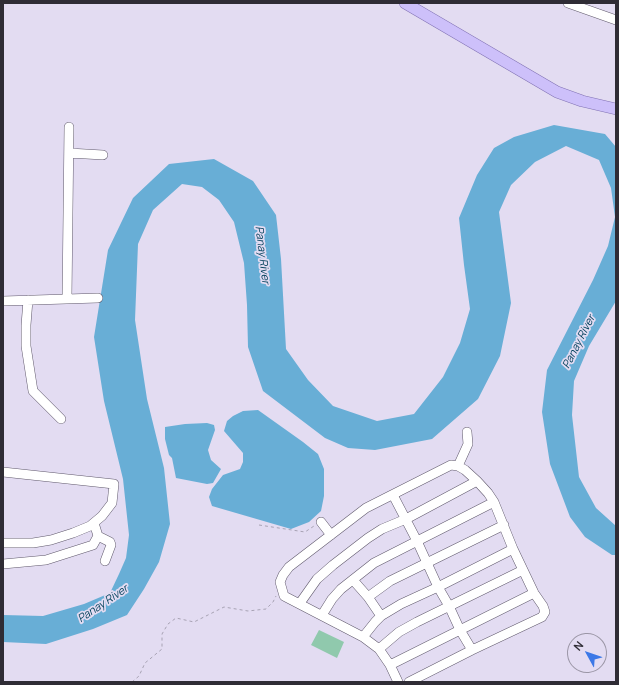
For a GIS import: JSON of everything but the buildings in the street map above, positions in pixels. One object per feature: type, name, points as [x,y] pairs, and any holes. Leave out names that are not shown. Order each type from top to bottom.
[{"type":"main road","points":[[405,3],[557,92],[582,101],[616,109]]},
{"type":"street","points":[[568,3],[616,20]]},
{"type":"street","points":[[67,298],[69,127]]},
{"type":"street","points":[[69,153],[103,154]]},
{"type":"street","points":[[3,301],[98,298]]},
{"type":"street","points":[[28,300],[26,346],[33,391],[61,419]]},
{"type":"street","points":[[458,466],[468,444],[467,432]]},
{"type":"street","points":[[398,682],[390,665],[379,649],[363,637],[284,596],[280,582],[289,567],[366,508],[451,465],[458,466],[477,481],[494,502],[513,549],[534,593],[543,606],[545,612],[542,617],[409,682]]},
{"type":"street","points":[[3,472],[114,484],[112,503],[102,516],[90,526],[51,540],[3,543]]},
{"type":"street","points":[[300,603],[317,579],[368,538],[382,529],[406,519],[477,481]]},
{"type":"street","points":[[393,495],[417,541],[438,587],[472,650]]},
{"type":"street","points":[[322,615],[332,599],[341,589],[374,563],[494,502]]},
{"type":"street","points":[[94,522],[98,536],[110,542],[111,545],[105,561]]},
{"type":"street","points":[[321,522],[332,535]]},
{"type":"street","points":[[368,597],[390,581],[504,525]]},
{"type":"street","points":[[3,564],[46,560],[92,545],[98,536]]},
{"type":"street","points":[[363,637],[381,616],[401,604],[513,549]]},
{"type":"street","points":[[379,649],[399,632],[417,622],[523,570]]},
{"type":"street","points":[[352,580],[368,597],[381,616]]},
{"type":"street","points":[[390,665],[534,593]]},
{"type":"path","points":[[259,525],[305,532],[321,522]]},
{"type":"path","points":[[132,682],[139,676],[145,663],[162,649],[162,634],[168,624],[176,618],[194,622],[224,607],[248,611],[266,609],[273,602],[281,586]]},
{"type":"green space","points":[[319,630],[344,642],[337,658],[311,645]]},
{"type":"water","name":"Panay River","points":[[554,125],[605,134],[616,147],[616,301],[589,346],[574,381],[572,415],[579,477],[596,508],[616,526],[616,555],[612,555],[585,537],[570,517],[550,464],[542,412],[547,370],[593,280],[608,246],[615,217],[611,188],[599,160],[566,146],[535,162],[511,185],[499,212],[511,303],[500,356],[478,399],[432,439],[375,450],[348,448],[325,438],[263,391],[248,347],[244,263],[234,222],[219,200],[202,187],[182,184],[153,210],[138,244],[135,320],[147,399],[164,468],[170,524],[159,562],[127,615],[93,629],[46,644],[3,642],[3,615],[43,616],[84,604],[110,593],[126,558],[129,535],[123,479],[104,401],[94,337],[108,250],[133,198],[169,164],[214,159],[253,181],[276,215],[281,259],[286,349],[308,380],[333,406],[377,421],[414,414],[443,377],[460,343],[470,309],[459,218],[477,175],[494,148],[514,137]]},
{"type":"water","points":[[258,410],[318,454],[324,469],[324,496],[321,511],[309,522],[291,529],[212,506],[209,497],[212,489],[223,475],[240,469],[243,462],[243,453],[224,431],[227,421],[243,411]]},
{"type":"water","points":[[207,423],[214,425],[215,430],[208,450],[211,460],[221,469],[213,483],[207,484],[176,478],[172,458],[169,455],[165,439],[165,427]]}]
